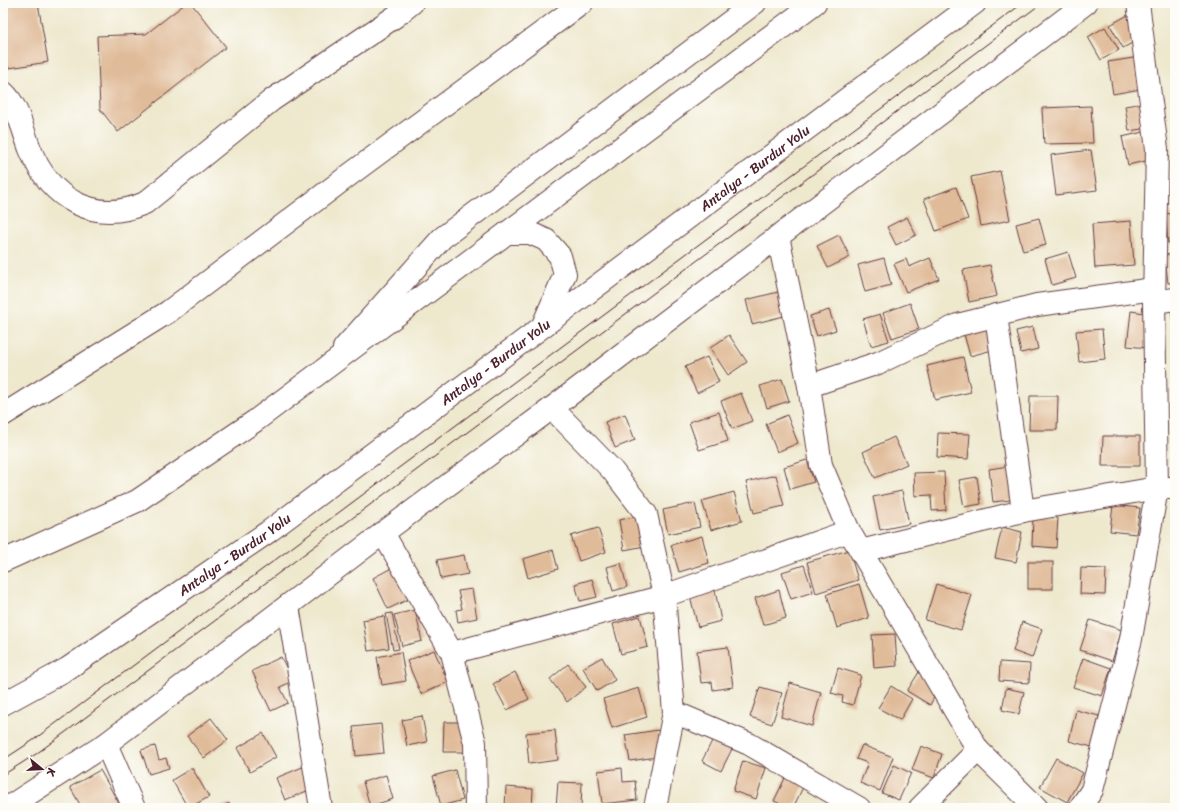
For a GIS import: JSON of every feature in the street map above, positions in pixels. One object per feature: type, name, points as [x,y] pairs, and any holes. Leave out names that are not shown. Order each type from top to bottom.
[{"type":"main road","points":[[3,92],[12,103],[36,162],[50,183],[76,203],[91,210],[103,212],[125,210],[145,203],[272,100],[396,16],[412,3]]},
{"type":"main road","points":[[3,415],[168,312],[352,173],[582,3]]},
{"type":"main road","points":[[327,368],[442,238],[755,3]]},
{"type":"main road","points":[[3,561],[137,501],[255,421],[815,3]]},
{"type":"main road","name":"Antalya - Burdur Yolu","points":[[3,704],[67,669],[268,532],[975,3]]},
{"type":"main road","points":[[7,808],[106,744],[383,533],[552,408],[1086,3]]},
{"type":"main road","points":[[1080,808],[1092,790],[1166,488],[1161,297],[1166,149],[1138,3]]},
{"type":"main road","points":[[507,233],[530,233],[546,240],[560,256],[565,274],[543,326]]},
{"type":"main road","points":[[778,236],[809,386],[821,465],[849,531],[978,750],[1037,808]]},
{"type":"main road","points":[[809,386],[878,363],[958,324],[1037,304],[1161,297]]},
{"type":"main road","points":[[996,315],[1023,511]]},
{"type":"main road","points":[[552,408],[612,470],[646,514],[664,596],[674,712],[655,808]]},
{"type":"main road","points":[[861,551],[1023,511],[1166,488]]},
{"type":"main road","points":[[452,653],[664,596],[849,531]]},
{"type":"main road","points":[[383,533],[452,653],[475,743],[476,808]]},
{"type":"main road","points":[[288,606],[321,808]]},
{"type":"main road","points":[[674,712],[750,744],[859,808]]},
{"type":"main road","points":[[106,744],[134,808]]},
{"type":"main road","points":[[920,808],[978,750]]},
{"type":"building","points":[[3,3],[38,3],[48,62],[3,69]]},
{"type":"building","points":[[186,3],[191,3],[226,47],[118,132],[100,109],[97,36],[146,34]]},
{"type":"building","points":[[1128,15],[1141,38],[1123,48],[1110,25]]},
{"type":"building","points":[[1105,27],[1119,50],[1101,60],[1088,37]]},
{"type":"building","points":[[1140,57],[1146,88],[1113,94],[1108,62]]},
{"type":"building","points":[[1143,103],[1148,128],[1129,131],[1125,106]]},
{"type":"building","points":[[1091,106],[1093,143],[1044,144],[1042,108]]},
{"type":"building","points":[[1148,131],[1154,159],[1128,165],[1122,137]]},
{"type":"building","points":[[1091,150],[1097,190],[1056,195],[1051,155]]},
{"type":"building","points":[[1000,171],[1010,220],[981,226],[971,177]]},
{"type":"building","points":[[956,187],[968,219],[936,231],[924,199]]},
{"type":"building","points":[[1175,213],[1175,242],[1168,243],[1166,214]]},
{"type":"building","points":[[907,217],[916,235],[896,245],[887,227]]},
{"type":"building","points":[[1039,218],[1046,245],[1023,251],[1016,224]]},
{"type":"building","points":[[1131,221],[1134,265],[1095,268],[1092,224]]},
{"type":"building","points":[[839,235],[850,257],[828,268],[817,246]]},
{"type":"building","points":[[1068,252],[1076,278],[1052,285],[1045,259]]},
{"type":"building","points":[[1175,254],[1175,283],[1168,283],[1165,255]]},
{"type":"building","points":[[884,258],[891,285],[865,292],[858,265]]},
{"type":"building","points":[[930,258],[939,279],[906,292],[894,264],[906,259],[909,267]]},
{"type":"building","points":[[990,265],[997,296],[969,302],[963,270]]},
{"type":"building","points":[[782,291],[788,315],[752,324],[746,300]]},
{"type":"building","points":[[910,303],[919,329],[892,338],[883,313]]},
{"type":"building","points":[[1175,304],[1175,338],[1174,338],[1171,305]]},
{"type":"building","points":[[829,310],[836,330],[817,336],[810,316]]},
{"type":"building","points":[[1131,311],[1152,314],[1148,348],[1127,346]]},
{"type":"building","points":[[880,314],[889,341],[871,346],[863,319]]},
{"type":"building","points":[[992,319],[1000,348],[970,356],[962,327]]},
{"type":"building","points":[[1033,327],[1038,349],[1021,353],[1016,331]]},
{"type":"building","points":[[1102,329],[1105,359],[1079,362],[1076,331]]},
{"type":"building","points":[[729,335],[747,362],[728,375],[710,348]]},
{"type":"building","points":[[707,357],[719,382],[697,393],[685,367]]},
{"type":"building","points":[[963,357],[971,392],[935,400],[927,366]]},
{"type":"building","points":[[782,379],[789,401],[767,408],[760,386]]},
{"type":"building","points":[[741,393],[752,421],[732,429],[721,401]]},
{"type":"building","points":[[1030,396],[1058,396],[1057,430],[1029,430]]},
{"type":"building","points":[[719,412],[728,441],[699,450],[689,422]]},
{"type":"building","points":[[625,414],[635,440],[615,448],[605,422]]},
{"type":"building","points":[[787,415],[798,443],[777,452],[766,424]]},
{"type":"building","points":[[938,433],[970,434],[968,459],[937,457]]},
{"type":"building","points":[[1103,436],[1140,436],[1140,466],[1102,466]]},
{"type":"building","points":[[894,437],[907,464],[875,478],[863,452]]},
{"type":"building","points":[[807,460],[814,482],[790,489],[784,467]]},
{"type":"building","points":[[1015,465],[1019,499],[993,502],[989,469]]},
{"type":"building","points":[[944,472],[946,510],[932,511],[931,495],[915,496],[914,473]]},
{"type":"building","points":[[776,475],[784,506],[754,513],[746,482]]},
{"type":"building","points":[[977,477],[981,504],[964,507],[959,480]]},
{"type":"building","points":[[902,491],[909,524],[880,530],[873,497]]},
{"type":"building","points":[[734,492],[742,521],[711,530],[702,501]]},
{"type":"building","points":[[695,503],[700,527],[668,534],[663,510]]},
{"type":"building","points":[[1113,505],[1140,508],[1136,534],[1110,531]]},
{"type":"building","points":[[639,516],[645,546],[624,550],[619,520]]},
{"type":"building","points":[[1033,516],[1058,518],[1056,548],[1032,546]]},
{"type":"building","points":[[1002,527],[1022,532],[1016,562],[995,558]]},
{"type":"building","points":[[598,528],[606,552],[579,561],[571,536]]},
{"type":"building","points":[[702,536],[709,563],[679,572],[671,545]]},
{"type":"building","points":[[553,550],[558,569],[528,578],[523,559]]},
{"type":"building","points":[[849,550],[858,580],[816,593],[807,562]]},
{"type":"building","points":[[464,555],[468,574],[441,579],[437,560]]},
{"type":"building","points":[[1028,562],[1053,562],[1053,589],[1028,589]]},
{"type":"building","points":[[621,563],[627,587],[613,591],[607,567]]},
{"type":"building","points":[[397,565],[413,597],[388,609],[373,578]]},
{"type":"building","points":[[804,565],[813,592],[791,599],[782,572]]},
{"type":"building","points":[[1081,568],[1106,569],[1105,595],[1080,594]]},
{"type":"building","points":[[592,579],[597,597],[580,601],[575,584]]},
{"type":"building","points":[[859,584],[869,618],[837,628],[827,594]]},
{"type":"building","points":[[936,584],[972,595],[961,630],[925,620]]},
{"type":"building","points":[[472,589],[477,618],[458,622],[456,610],[462,609],[458,591]]},
{"type":"building","points":[[715,590],[721,621],[698,627],[690,596]]},
{"type":"building","points":[[779,590],[786,618],[763,625],[755,598]]},
{"type":"building","points":[[415,610],[422,641],[402,646],[394,615]]},
{"type":"building","points":[[392,613],[399,649],[393,650],[386,614]]},
{"type":"building","points":[[384,616],[389,648],[368,651],[363,620]]},
{"type":"building","points":[[640,616],[648,647],[621,654],[613,624]]},
{"type":"building","points":[[1090,620],[1122,630],[1112,661],[1080,650]]},
{"type":"building","points":[[1022,622],[1042,629],[1032,658],[1013,651]]},
{"type":"building","points":[[895,634],[897,666],[874,668],[872,635]]},
{"type":"building","points":[[728,647],[733,687],[713,690],[712,682],[701,683],[697,651]]},
{"type":"building","points":[[434,650],[448,682],[421,694],[407,661]]},
{"type":"building","points":[[401,652],[406,681],[382,685],[377,657]]},
{"type":"building","points":[[281,657],[293,681],[280,687],[288,703],[271,711],[252,671]]},
{"type":"building","points":[[602,657],[615,680],[597,691],[583,668]]},
{"type":"building","points":[[1083,658],[1111,668],[1102,696],[1073,687]]},
{"type":"building","points":[[1000,662],[1030,664],[1029,683],[999,681]]},
{"type":"building","points":[[568,664],[586,687],[567,702],[550,679]]},
{"type":"building","points":[[838,668],[861,675],[853,705],[842,702],[843,696],[831,693]]},
{"type":"building","points":[[921,669],[939,688],[930,705],[907,691]]},
{"type":"building","points":[[515,672],[529,699],[507,710],[493,684]]},
{"type":"building","points":[[790,683],[821,692],[812,726],[781,717]]},
{"type":"building","points":[[891,686],[912,699],[900,720],[878,708]]},
{"type":"building","points":[[760,687],[782,693],[772,724],[750,717]]},
{"type":"building","points":[[639,688],[647,717],[612,728],[603,699]]},
{"type":"building","points":[[1006,688],[1024,692],[1019,714],[1002,710]]},
{"type":"building","points":[[1076,710],[1099,716],[1092,747],[1069,741]]},
{"type":"building","points":[[422,716],[427,742],[407,746],[402,720]]},
{"type":"building","points":[[211,718],[228,740],[204,758],[187,736]]},
{"type":"building","points":[[444,722],[468,722],[468,752],[443,752]]},
{"type":"building","points":[[381,724],[384,753],[356,756],[353,727]]},
{"type":"building","points":[[555,730],[558,760],[529,764],[526,733]]},
{"type":"building","points":[[658,730],[663,756],[630,761],[625,735]]},
{"type":"building","points":[[717,731],[736,741],[721,771],[702,761]]},
{"type":"building","points":[[263,733],[276,757],[250,772],[237,748]]},
{"type":"building","points":[[862,745],[893,757],[880,791],[860,783],[868,763],[856,759]]},
{"type":"building","points":[[155,746],[159,760],[166,758],[169,768],[149,774],[141,750]]},
{"type":"building","points":[[921,746],[942,754],[934,778],[912,770]]},
{"type":"building","points":[[1056,758],[1083,773],[1067,802],[1040,787]]},
{"type":"building","points":[[743,761],[766,768],[756,799],[733,791]]},
{"type":"building","points":[[894,765],[911,773],[899,800],[882,793]]},
{"type":"building","points":[[305,766],[314,788],[285,800],[276,778]]},
{"type":"building","points":[[192,768],[209,797],[188,808],[172,780]]},
{"type":"building","points":[[622,768],[623,782],[635,781],[637,800],[602,804],[598,771]]},
{"type":"building","points":[[100,770],[121,807],[82,808],[70,787]]},
{"type":"building","points":[[455,770],[463,800],[441,806],[433,776]]},
{"type":"building","points":[[386,775],[393,799],[370,806],[363,782]]},
{"type":"building","points":[[786,776],[804,785],[793,808],[789,808],[774,801]]},
{"type":"building","points":[[558,782],[582,783],[581,808],[556,808]]},
{"type":"building","points":[[506,787],[533,789],[532,808],[505,808]]},
{"type":"building","points":[[229,803],[231,808],[218,808]]},
{"type":"tram line","points":[[3,760],[32,741],[1023,3]]},
{"type":"tram line","points":[[3,775],[36,754],[86,717],[1042,3]]}]
